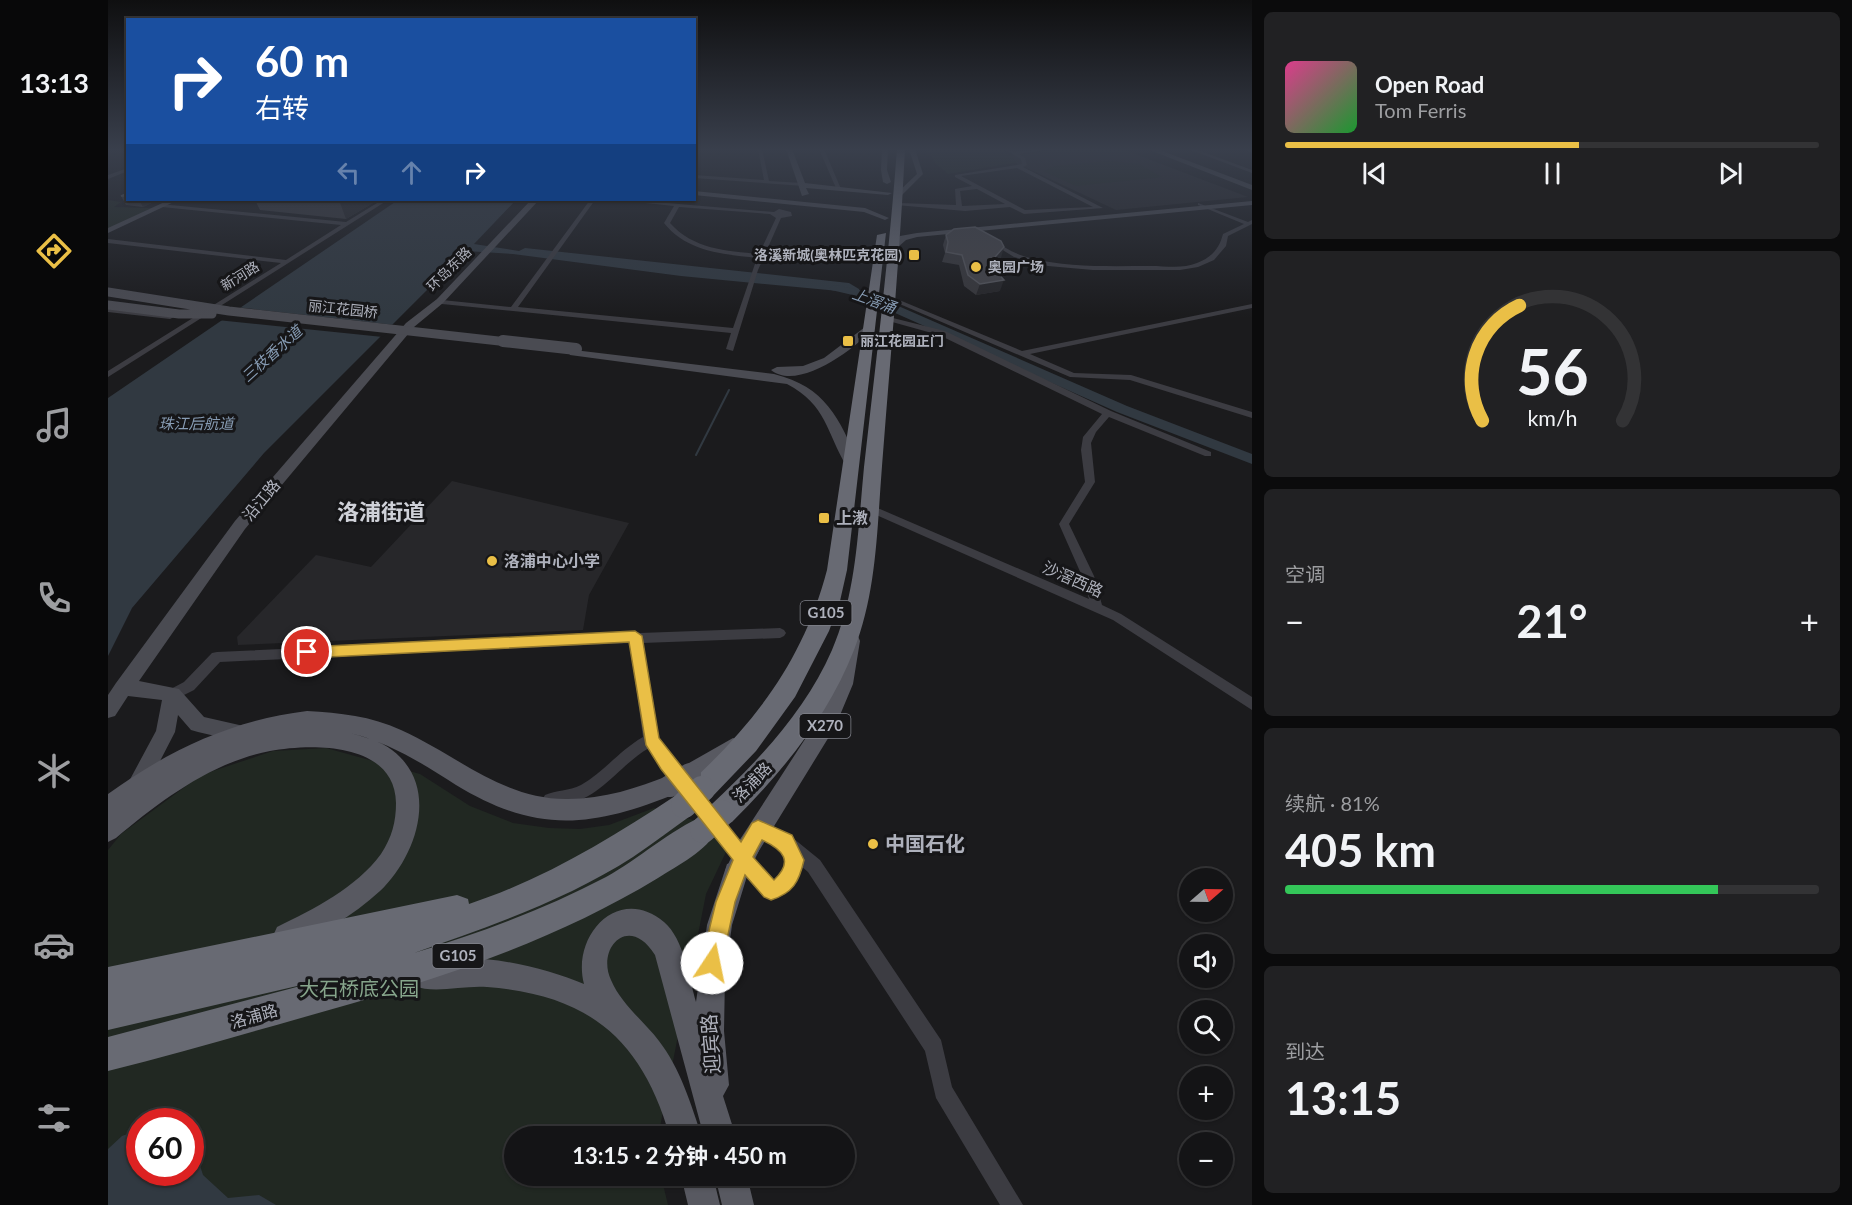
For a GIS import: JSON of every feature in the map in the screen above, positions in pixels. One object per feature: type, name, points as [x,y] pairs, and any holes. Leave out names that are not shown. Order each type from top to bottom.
[{"type":"highway","name":"洛浦路","points":[[108,1014],[200,994],[402,941],[537,891],[620,850],[686,789],[748,740],[800,669],[825,618],[834,585],[886,205]]},
{"type":"highway","name":"洛浦路","points":[[192,1034],[401,975],[510,938],[621,885],[665,858],[712,821],[772,761],[818,698],[849,636],[860,589],[895,244],[905,223],[900,205]]},
{"type":"highway","name":"洛浦路","points":[[207,962],[434,916],[537,891]]},
{"type":"highway","name":"G105","points":[[108,983],[207,962]]},
{"type":"highway","name":"G105","points":[[108,1054],[192,1034]]},
{"type":"main road","name":"迎宾路","points":[[720,1126],[712,1066],[709,992],[720,922],[736,873],[754,838],[833,711],[846,672],[860,589]]},
{"type":"main road","points":[[108,808],[137,786],[191,753],[241,733],[305,721],[356,724],[401,741],[507,800],[552,811],[591,811],[686,789]]},
{"type":"main road","points":[[108,830],[140,802],[181,776],[220,757],[265,743],[308,738],[353,742],[379,754],[399,772],[407,795],[408,821],[395,852],[372,882],[348,903],[304,927],[263,945],[207,962]]},
{"type":"main road","points":[[683,1126],[664,1076],[601,991],[594,973],[593,958],[601,939],[610,930],[627,922],[640,922],[651,926],[664,942],[718,1126]]},
{"type":"main road","points":[[192,1034],[392,982],[443,974],[491,973],[536,980],[566,990],[608,1013],[646,1049]]},
{"type":"main road","points":[[699,1186],[704,1205]]},
{"type":"main road","points":[[733,1186],[738,1205]]},
{"type":"street","points":[[108,231],[162,205]]},
{"type":"street","points":[[164,205],[348,224]]},
{"type":"street","name":"新河路","points":[[108,375],[377,205]]},
{"type":"street","name":"环岛东路","points":[[436,304],[524,205]]},
{"type":"street","name":"环岛东路","points":[[486,249],[530,205]]},
{"type":"street","points":[[513,309],[588,205]]},
{"type":"street","points":[[677,205],[668,224],[691,241],[710,251],[761,256]]},
{"type":"street","points":[[680,205],[781,214]]},
{"type":"street","points":[[730,349],[754,273],[786,205]]},
{"type":"street","points":[[834,205],[865,210],[885,218]]},
{"type":"street","points":[[944,205],[965,209],[1008,205]]},
{"type":"street","points":[[1011,205],[1024,212],[1100,208],[1095,205]]},
{"type":"street","points":[[905,223],[942,229],[1086,214],[1206,205]]},
{"type":"street","points":[[895,244],[912,236],[1207,205]]},
{"type":"street","points":[[1210,205],[1251,222]]},
{"type":"street","points":[[1210,205],[1251,222]]},
{"type":"street","points":[[1078,210],[1086,214]]},
{"type":"street","points":[[973,229],[1008,252],[1032,261],[1091,268],[1187,267],[1218,254],[1225,244],[1225,235],[1251,222]]},
{"type":"street","points":[[108,241],[288,262]]},
{"type":"street","name":"丽江花园桥","points":[[108,292],[191,303],[229,311],[575,351]]},
{"type":"street","points":[[436,304],[513,309],[736,331]]},
{"type":"street","name":"沿江路","points":[[108,710],[240,525],[410,324],[436,304]]},
{"type":"street","points":[[1022,353],[1252,306]]},
{"type":"street","points":[[108,308],[195,320]]},
{"type":"street","name":"丽江花园桥","points":[[108,308],[224,315],[575,351]]},
{"type":"street","points":[[889,309],[1022,353],[1072,375],[1131,378],[1252,415]]},
{"type":"street","points":[[889,309],[1108,413],[1208,454]]},
{"type":"street","points":[[575,351],[797,372],[822,364],[845,351],[869,327]]},
{"type":"street","points":[[575,351],[774,377],[798,383],[826,409],[837,428],[852,464]]},
{"type":"street","points":[[1097,608],[1088,576],[1064,524],[1090,482],[1085,444],[1088,434],[1108,413]]},
{"type":"street","name":"沙滘西路","points":[[869,508],[1117,617],[1252,704]]},
{"type":"street","points":[[172,695],[189,686],[217,657],[635,636],[780,633]]},
{"type":"street","points":[[635,636],[651,740],[771,891],[780,888],[791,877],[795,860],[785,842]]},
{"type":"street","points":[[123,688],[152,690],[172,695],[198,724],[241,733]]},
{"type":"street","points":[[137,786],[165,732],[172,695]]},
{"type":"street","points":[[507,800],[566,799],[594,788],[634,747],[651,740]]},
{"type":"street","points":[[754,838],[785,842],[814,867],[934,1047],[943,1091],[1012,1205]]},
{"type":"shaded area","points":[[1106,205],[1164,205],[1116,210]]},
{"type":"shaded area","name":"洛浦中心小学","points":[[452,481],[629,523],[589,595],[583,630],[238,645],[237,637],[316,555],[371,567]]},
{"type":"green space","points":[[108,205],[152,208],[108,229]]},
{"type":"green space","name":"大石桥底公园","points":[[326,748],[420,774],[470,806],[513,823],[580,829],[609,825],[654,808],[735,833],[706,894],[660,1126],[504,1126],[504,1186],[663,1186],[668,1205],[108,1205],[108,850],[121,834],[201,775],[273,751]]},
{"type":"water","name":"珠江后航道","points":[[390,205],[511,205],[474,244],[519,251],[525,248],[849,283],[859,289],[860,293],[681,276],[513,254],[466,251],[264,453],[132,608],[108,656],[108,398]]},
{"type":"water","points":[[126,1135],[126,1186],[204,1186],[204,1176],[228,1198],[259,1195],[276,1205],[108,1205],[108,1149]]},
{"type":"pier","points":[[235,307],[395,325],[383,337],[217,320]]},
{"type":"building","name":"奥园广场","points":[[975,227],[1001,241],[1004,247],[995,257],[993,268],[1004,280],[980,284],[968,275],[962,255],[946,252],[948,242],[946,235],[954,229]]},
{"type":"waterway","name":"上滘涌","points":[[835,288],[860,293],[1122,409],[1252,459]]},
{"type":"waterway","points":[[696,455],[729,390]]},
{"type":"place","name":"洛溪新城(奥林匹克花园)","points":[[914,255]]},
{"type":"place","name":"奥园广场","points":[[976,267]]},
{"type":"place","name":"丽江花园正门","points":[[848,341]]},
{"type":"place","name":"上漖","points":[[824,518]]},
{"type":"place","name":"洛浦中心小学","points":[[492,561]]},
{"type":"place","name":"中国石化","points":[[873,844]]},
{"type":"district","name":"洛浦街道","points":[[381,512]]},
{"type":"route","points":[[307,652],[635,636],[651,740],[667,763],[708,815],[736,849],[750,866],[771,891],[780,888],[791,877],[795,860],[785,842],[758,829],[749,846],[742,861],[736,873],[725,902],[712,963]]},
{"type":"water label","name":"三枝香水道","points":[[272,354]]}]
